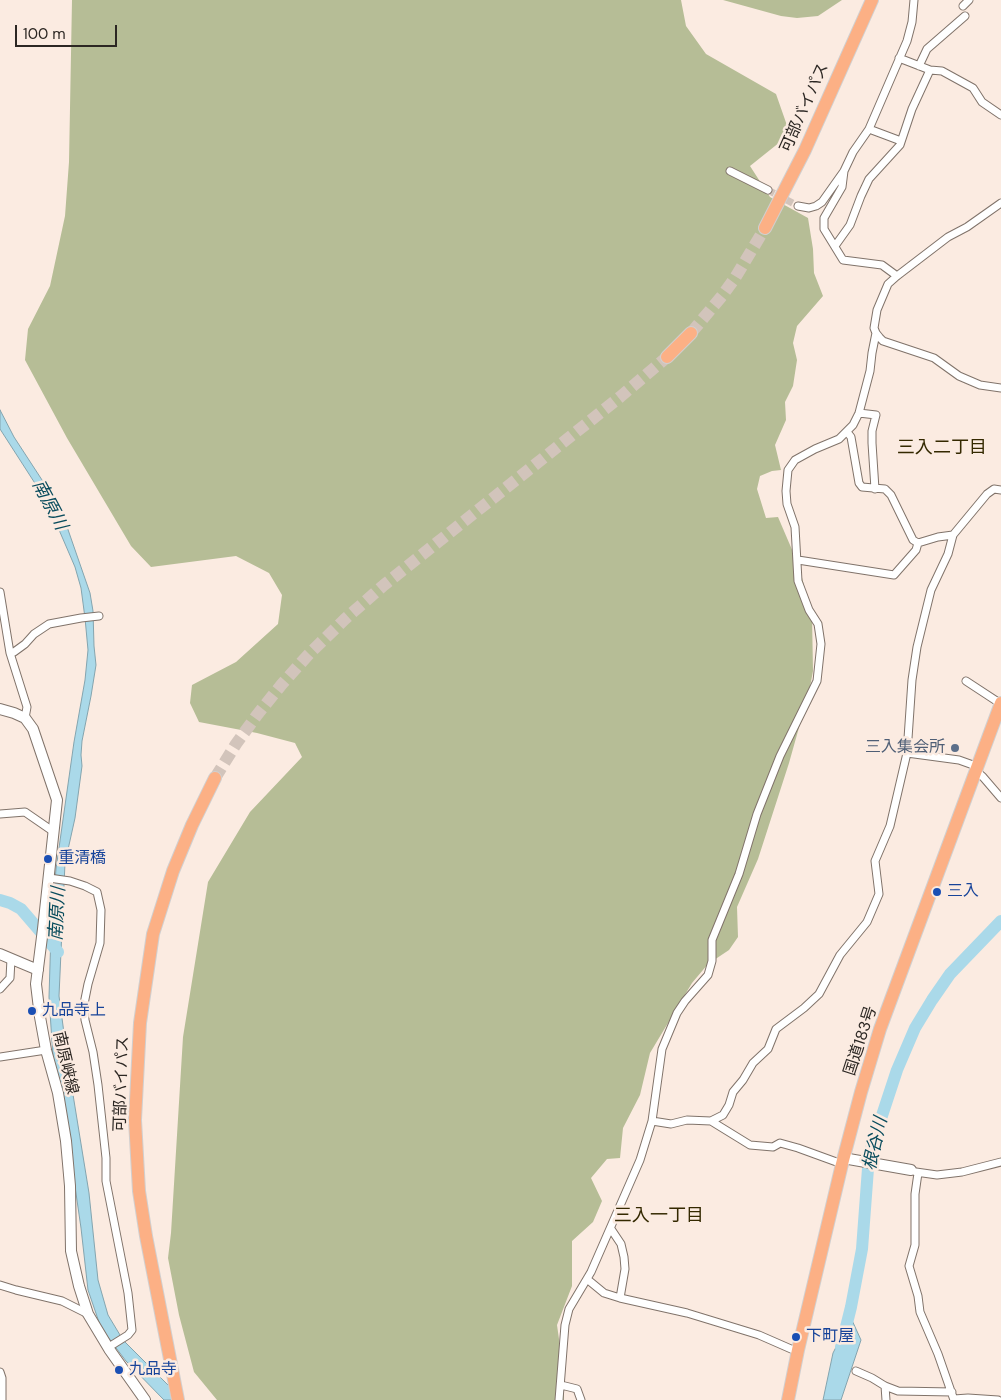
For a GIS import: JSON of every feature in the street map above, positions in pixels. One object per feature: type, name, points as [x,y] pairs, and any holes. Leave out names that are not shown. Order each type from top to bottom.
[{"type":"highway","name":"可部バイパス","points":[[765,228],[805,150],[872,0]]},
{"type":"highway","points":[[667,357],[691,333]]},
{"type":"highway","name":"国道183号","points":[[788,1400],[843,1161],[880,1030],[1000,709]]},
{"type":"highway","name":"可部バイパス","points":[[178,1400],[139,1191],[135,1120],[140,1023],[153,934],[173,871],[192,825],[216,778]]},
{"type":"main road","points":[[0,709],[25,718]]},
{"type":"main road","name":"南原峡線","points":[[25,718],[33,729],[57,800],[51,879],[36,984],[46,1050],[58,1093],[66,1141],[70,1186],[71,1251],[88,1314],[145,1400]]},
{"type":"main road","points":[[0,954],[38,970]]},
{"type":"main road","points":[[843,1161],[915,1171]]},
{"type":"street","points":[[798,206],[809,208],[822,202],[844,172],[853,152],[868,129],[907,41],[912,22],[914,0]]},
{"type":"street","points":[[963,6],[969,0]]},
{"type":"street","points":[[919,66],[928,49],[965,16]]},
{"type":"street","points":[[899,58],[930,70],[942,71],[973,88],[982,102],[1001,115]]},
{"type":"street","points":[[835,246],[850,225],[869,179],[900,145],[915,102],[930,70]]},
{"type":"street","points":[[868,129],[901,141]]},
{"type":"street","points":[[730,170],[768,190]]},
{"type":"street","points":[[844,172],[842,187],[824,218],[824,229],[843,260],[882,265],[896,276]]},
{"type":"street","points":[[1001,203],[968,227],[948,237],[896,276],[888,284],[877,310],[874,328],[883,341],[934,358],[959,376],[980,385],[1001,388]]},
{"type":"street","points":[[559,1400],[565,1325],[569,1310],[587,1279],[611,1229],[640,1160],[652,1121],[662,1050],[676,1013],[708,974],[712,961],[712,940],[739,874],[757,814],[780,756],[817,680],[821,644],[818,624],[809,610],[798,581],[795,527],[787,504],[786,485],[788,470],[795,460],[839,439],[853,425],[859,412],[870,371],[876,333]]},
{"type":"street","points":[[859,412],[876,415],[872,431],[875,489]]},
{"type":"street","points":[[847,432],[851,437],[859,483],[862,487],[885,489],[891,494],[913,540],[918,543],[953,535]]},
{"type":"street","points":[[652,1121],[671,1124],[687,1120],[711,1121],[723,1115],[729,1106],[733,1092],[753,1063],[768,1049],[776,1029],[819,994],[840,955],[867,922],[879,894],[875,861],[890,826],[906,753],[916,647],[931,590],[948,554],[953,535],[987,494],[994,489],[1001,490]]},
{"type":"street","points":[[798,560],[894,575],[916,550],[918,543]]},
{"type":"street","points":[[0,592],[10,653],[27,707],[25,718]]},
{"type":"street","points":[[10,653],[25,644],[34,634],[49,624],[99,616]]},
{"type":"street","points":[[966,681],[1000,709]]},
{"type":"street","points":[[906,753],[959,760],[973,765],[1001,798]]},
{"type":"street","points":[[0,814],[26,812],[54,832]]},
{"type":"street","points":[[51,879],[70,881],[97,892],[101,910],[100,943],[84,1004],[85,1020],[93,1052],[98,1085],[106,1158],[106,1181],[128,1293],[132,1330],[111,1347]]},
{"type":"street","points":[[0,989],[10,978],[11,959]]},
{"type":"street","points":[[0,1057],[46,1050]]},
{"type":"street","points":[[711,1121],[750,1145],[773,1147],[780,1143],[843,1161]]},
{"type":"street","points":[[953,1397],[936,1347],[920,1312],[918,1296],[909,1266],[915,1245],[915,1171],[937,1175],[962,1172],[1001,1162]]},
{"type":"street","points":[[611,1229],[621,1244],[624,1257],[625,1269],[620,1298]]},
{"type":"street","points":[[587,1279],[604,1293],[759,1335],[791,1349],[798,1350]]},
{"type":"street","points":[[0,1285],[62,1300],[88,1314]]},
{"type":"street","points":[[856,1371],[898,1391],[998,1400]]},
{"type":"street","points":[[0,1372],[2,1378],[2,1400]]},
{"type":"street","points":[[561,1385],[578,1389],[581,1400]]},
{"type":"street","points":[[885,1386],[886,1400]]},
{"type":"green space","points":[[72,0],[681,0],[686,26],[706,54],[776,94],[790,134],[750,166],[770,197],[808,218],[813,249],[814,273],[823,296],[797,326],[793,343],[797,360],[793,386],[785,402],[786,420],[775,445],[781,470],[772,471],[760,476],[757,489],[766,518],[778,517],[799,566],[812,616],[813,671],[789,763],[758,859],[737,907],[738,937],[729,950],[708,964],[692,983],[650,1053],[640,1095],[623,1128],[620,1158],[607,1159],[591,1178],[602,1201],[593,1222],[572,1241],[572,1286],[557,1325],[564,1374],[564,1400],[217,1400],[194,1372],[179,1315],[168,1258],[183,1037],[208,882],[250,812],[302,757],[295,743],[257,733],[199,722],[190,703],[192,685],[236,662],[278,624],[282,595],[269,573],[236,556],[151,567],[131,546],[67,438],[25,360],[28,329],[50,286],[65,216],[69,162]]},
{"type":"green space","points":[[723,0],[842,0],[818,16],[797,18],[781,16]]},
{"type":"water","name":"南原川","points":[[0,410],[14,437],[44,483],[52,503],[65,521],[90,593],[93,611],[96,665],[82,741],[82,766],[75,818],[65,863],[59,996],[89,1193],[98,1280],[108,1315],[123,1340],[183,1400],[164,1400],[126,1361],[101,1328],[88,1290],[67,1131],[53,1057],[49,997],[51,931],[56,869],[88,650],[85,618],[81,588],[75,567],[47,502],[0,429]]},
{"type":"water","points":[[851,1318],[861,1340],[841,1400],[823,1400],[833,1353]]},
{"type":"waterway","name":"南原川","points":[[0,900],[21,909],[58,952]]},
{"type":"waterway","name":"根谷川","points":[[841,1347],[862,1249],[869,1155],[897,1070],[915,1028],[950,974],[1001,921]]},
{"type":"tunnel","points":[[768,190],[798,206]]},
{"type":"tunnel","points":[[691,333],[735,278],[765,228]]},
{"type":"tunnel","points":[[215,778],[236,744],[282,684],[345,619],[384,585],[620,397],[667,357]]},
{"type":"place","name":"三入集会所","points":[[955,748]]},
{"type":"place","name":"重清橋","points":[[48,859]]},
{"type":"place","name":"三入","points":[[937,892]]},
{"type":"place","name":"九品寺上","points":[[32,1011]]},
{"type":"place","name":"下町屋","points":[[796,1337]]},
{"type":"place","name":"九品寺","points":[[119,1370]]},
{"type":"district","name":"三入二丁目","points":[[942,448]]},
{"type":"district","name":"三入一丁目","points":[[659,1216]]}]
